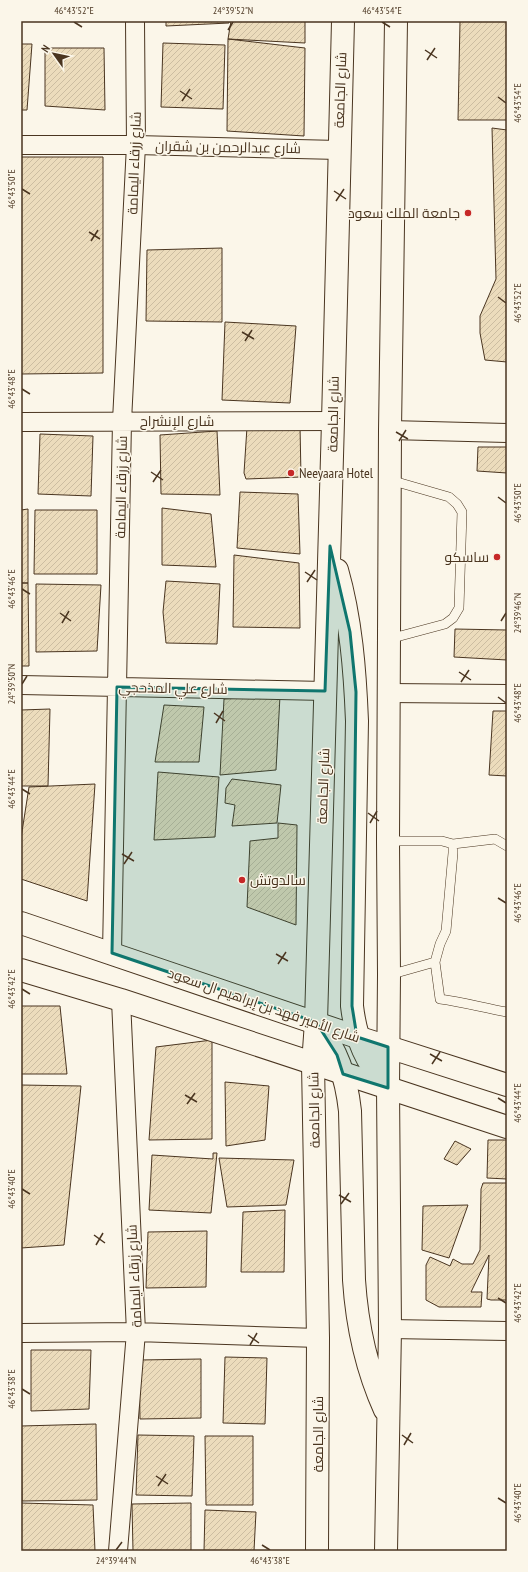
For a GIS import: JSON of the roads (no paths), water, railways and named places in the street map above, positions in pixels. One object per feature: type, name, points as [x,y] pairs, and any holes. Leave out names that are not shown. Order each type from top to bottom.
[{"type":"main road","name":"شارع الجامعة","points":[[317,1551],[318,1338],[313,1064],[316,1022],[330,546],[342,21]]},
{"type":"main road","points":[[386,1551],[390,1329],[388,1088],[388,693],[396,21]]},
{"type":"main road","points":[[330,546],[338,574],[347,618],[354,662],[356,692],[357,721],[352,1006],[357,1037],[365,1056],[375,1073],[388,1088]]},
{"type":"main road","name":"شارع الأمير فهد بن إبراهيم ال سعود","points":[[21,923],[357,1037],[507,1085]]},
{"type":"main road","points":[[21,970],[121,1000],[507,1127]]},
{"type":"main road","points":[[316,1022],[334,1050],[348,1092],[350,1111],[355,1304],[370,1374],[388,1418]]},
{"type":"street","name":"شارع زرقاء اليمامة","points":[[112,953],[122,421],[136,145],[135,21]]},
{"type":"street","name":"شارع عبدالرحمن بن شقران","points":[[21,145],[136,145],[339,150]]},
{"type":"street","name":"شارع الإنشراح","points":[[21,422],[333,421]]},
{"type":"street","points":[[390,430],[507,433]]},
{"type":"street","name":"شارع علي المذحجي","points":[[21,685],[325,691]]},
{"type":"street","points":[[388,693],[507,694]]},
{"type":"street","name":"شارع زرقاء اليمامة","points":[[118,1551],[136,1332],[121,1000]]},
{"type":"street","points":[[390,1329],[507,1331]]},
{"type":"street","points":[[21,1333],[136,1332],[318,1338]]},
{"type":"lane","points":[[389,639],[444,624],[452,618],[459,608],[462,512],[457,504],[449,497],[390,480]]},
{"type":"lane","points":[[388,841],[442,841],[452,844],[495,839],[507,846]]},
{"type":"lane","points":[[452,844],[446,931],[440,944],[436,962],[440,999],[464,1002],[476,1007],[507,1012]]},
{"type":"lane","points":[[389,975],[436,962]]},
{"type":"place","name":"جامعة الملك سعود","points":[[468,213]]},
{"type":"place","name":"Neeyaara Hotel","points":[[291,473]]},
{"type":"place","name":"ساسكو","points":[[497,557]]},
{"type":"place","name":"سالدوتش","points":[[242,880]]}]
